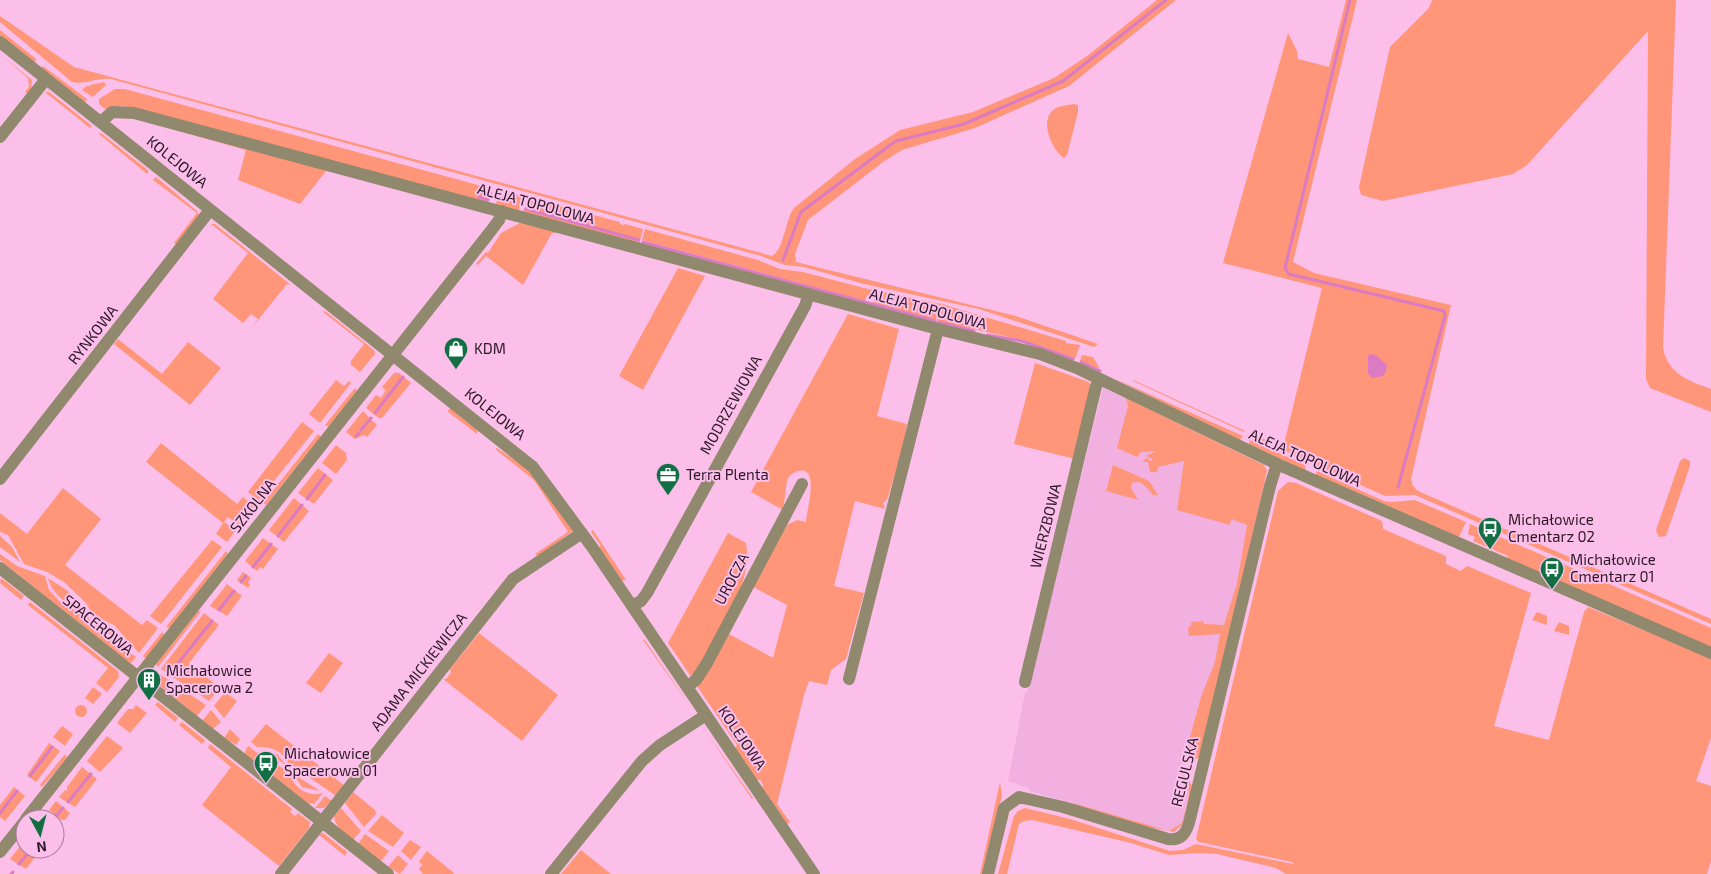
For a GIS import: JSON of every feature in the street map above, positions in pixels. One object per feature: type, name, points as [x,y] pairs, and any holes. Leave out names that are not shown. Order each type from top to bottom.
[{"type":"street","name":"KOLEJOWA","points":[[0,42],[534,467],[688,687],[814,874]]},
{"type":"street","points":[[0,137],[46,79]]},
{"type":"street","name":"ALEJA TOPOLOWA","points":[[101,122],[106,115],[114,111],[134,113],[938,329],[1040,354],[1100,379],[1277,464],[1711,653]]},
{"type":"street","name":"RYNKOWA","points":[[0,479],[210,210]]},
{"type":"street","name":"SZKOLNA","points":[[35,809],[499,220],[502,212]]},
{"type":"street","name":"MODRZEWIOWA","points":[[632,606],[641,601],[647,592],[805,306],[809,294]]},
{"type":"street","points":[[849,679],[938,329]]},
{"type":"street","name":"WIERZBOWA","points":[[1025,682],[1094,396],[1100,379]]},
{"type":"street","name":"REGULSKA","points":[[988,874],[1004,808],[1011,801],[1019,797],[1063,807],[1168,839],[1177,839],[1185,833],[1277,464]]},
{"type":"street","name":"UROCZA","points":[[688,687],[696,680],[707,663],[802,484]]},
{"type":"street","name":"ADAMA MICKIEWICZA","points":[[281,874],[513,579],[582,533]]},
{"type":"street","name":"SPACEROWA","points":[[0,568],[388,874]]},
{"type":"street","points":[[551,874],[642,761],[660,745],[706,715]]},
{"type":"street","name":"SZKOLNA","points":[[0,852],[15,834]]},
{"type":"shaded area","points":[[1157,0],[1176,0],[1069,86],[975,128],[902,150],[883,162],[808,220],[795,254],[796,262],[1016,316],[1098,344],[1094,347],[979,309],[864,284],[804,267],[785,265],[761,256],[111,79],[82,83],[72,82],[0,22],[0,16],[74,67],[772,256],[779,248],[794,208],[855,159],[900,130],[973,112],[1054,78],[1087,56]]},
{"type":"shaded area","points":[[1346,0],[1357,0],[1293,262],[1314,273],[1451,305],[1411,479],[1413,486],[1418,491],[1711,619],[1711,624],[1415,495],[1385,496],[1252,436],[1253,434],[1283,448],[1322,288],[1223,263],[1288,33],[1297,51],[1298,59],[1329,67]]},
{"type":"shaded area","points":[[1432,0],[1676,0],[1663,348],[1666,357],[1675,370],[1687,379],[1711,389],[1711,412],[1650,388],[1646,379],[1648,31],[1527,165],[1513,174],[1383,201],[1361,195],[1359,187],[1390,47],[1429,8]]},
{"type":"shaded area","points":[[0,30],[36,59],[35,63],[0,36]]},
{"type":"shaded area","points":[[0,54],[32,80],[31,86],[34,88],[29,95],[25,92],[29,87],[28,78]]},
{"type":"shaded area","points":[[43,66],[87,99],[85,104],[41,68]]},
{"type":"shaded area","points":[[104,82],[106,85],[93,97],[82,90],[88,85],[91,88],[90,85]]},
{"type":"shaded area","points":[[115,89],[125,89],[489,188],[492,192],[492,198],[490,198],[488,203],[123,106],[105,109],[99,104],[99,99]]},
{"type":"shaded area","points":[[45,92],[49,92],[92,126],[90,128]]},
{"type":"shaded area","points":[[1074,104],[1078,105],[1078,112],[1067,155],[1064,158],[1056,149],[1049,136],[1048,117],[1056,108]]},
{"type":"shaded area","points":[[122,115],[330,170],[330,172],[326,171],[300,204],[238,180],[246,150]]},
{"type":"shaded area","points":[[101,133],[149,171],[147,174],[99,134]]},
{"type":"shaded area","points":[[156,177],[197,211],[199,215],[176,244],[174,243],[197,213],[153,180]]},
{"type":"shaded area","points":[[508,193],[521,196],[519,211],[495,205],[499,197]]},
{"type":"shaded area","points":[[533,199],[643,229],[640,240],[525,208],[528,200]]},
{"type":"shaded area","points":[[524,209],[640,241],[639,244],[523,213]]},
{"type":"shaded area","points":[[520,223],[556,230],[556,233],[552,233],[523,285],[486,256],[478,265],[476,264],[486,252],[488,253],[501,233]]},
{"type":"shaded area","points":[[211,224],[215,224],[291,285],[287,284],[250,330],[258,319],[251,314],[243,323],[213,299],[248,253]]},
{"type":"shaded area","points":[[645,229],[758,260],[780,269],[803,272],[864,288],[941,304],[936,320],[873,303],[875,297],[867,295],[865,301],[642,240]]},
{"type":"shaded area","points":[[642,242],[865,303],[641,244]]},
{"type":"shaded area","points":[[678,268],[705,276],[643,390],[619,376]]},
{"type":"shaded area","points":[[942,304],[1066,341],[1066,343],[1080,345],[1075,359],[1022,340],[937,321]]},
{"type":"shaded area","points":[[325,311],[374,350],[375,354],[360,372],[351,365],[351,361],[364,344],[323,312]]},
{"type":"shaded area","points":[[848,314],[899,329],[877,416],[907,424],[901,454],[887,500],[883,503],[885,509],[855,501],[834,586],[864,593],[846,659],[831,670],[827,685],[809,681],[804,695],[777,804],[790,822],[787,824],[762,788],[763,784],[760,780],[756,780],[735,749],[737,745],[697,686],[727,633],[773,658],[787,605],[751,586],[787,525],[797,520],[806,522],[811,482],[809,475],[805,471],[797,471],[788,478],[783,510],[751,492]]},
{"type":"shaded area","points":[[118,339],[162,374],[188,342],[221,368],[190,405],[114,344]]},
{"type":"shaded area","points":[[1370,354],[1376,355],[1387,365],[1383,376],[1372,378],[1368,373],[1368,357]]},
{"type":"shaded area","points":[[1082,355],[1093,357],[1100,369],[1080,361]]},
{"type":"shaded area","points":[[1035,363],[1089,382],[1091,391],[1075,459],[1014,444]]},
{"type":"shaded area","points":[[394,373],[399,373],[411,383],[382,418],[379,418],[366,408],[376,395],[381,398],[386,390],[382,387]]},
{"type":"shaded area","points":[[1113,378],[1243,436],[1239,441]]},
{"type":"shaded area","points":[[336,380],[344,386],[349,381],[351,383],[320,423],[309,414]]},
{"type":"shaded area","points":[[1133,380],[1245,431],[1244,432]]},
{"type":"shaded area","points":[[355,388],[357,391],[329,427],[325,425]]},
{"type":"shaded area","points":[[1103,388],[1257,462],[1263,472],[1198,757],[1183,763],[1180,773],[1190,788],[1182,823],[1169,831],[1029,791],[1029,788],[1008,781],[1025,693],[1027,693]]},
{"type":"shaded area","points":[[1126,398],[1264,465],[1267,471],[1201,756],[1189,763],[1183,763],[1201,697],[1215,662],[1220,634],[1189,636],[1188,627],[1191,626],[1191,622],[1203,621],[1204,624],[1224,625],[1237,583],[1247,525],[1231,519],[1230,525],[1177,510],[1184,461],[1158,467],[1157,472],[1150,472],[1148,462],[1143,462],[1146,458],[1153,462],[1152,459],[1146,456],[1156,451],[1141,452],[1137,457],[1117,448],[1128,406]]},
{"type":"shaded area","points":[[453,407],[478,430],[477,434],[447,411]]},
{"type":"shaded area","points":[[363,411],[377,425],[367,437],[364,435],[355,439],[346,432]]},
{"type":"shaded area","points":[[302,422],[314,431],[258,501],[248,492]]},
{"type":"shaded area","points":[[318,434],[321,437],[266,505],[263,503]]},
{"type":"shaded area","points":[[1250,440],[1305,465],[1306,472],[1249,445]]},
{"type":"shaded area","points":[[161,443],[237,504],[243,497],[254,506],[239,525],[228,517],[224,522],[236,530],[227,542],[216,534],[223,523],[146,462]]},
{"type":"shaded area","points":[[336,445],[346,453],[347,460],[336,474],[322,463]]},
{"type":"shaded area","points":[[497,448],[530,470],[573,531],[538,556],[535,554],[568,532],[534,480],[495,449]]},
{"type":"shaded area","points":[[1684,458],[1690,461],[1690,466],[1666,536],[1659,537],[1656,530],[1680,461]]},
{"type":"shaded area","points":[[1113,465],[1149,481],[1158,495],[1153,495],[1144,485],[1138,482],[1132,483],[1131,488],[1138,500],[1106,491]]},
{"type":"shaded area","points":[[318,468],[333,480],[314,504],[298,493]]},
{"type":"shaded area","points":[[1317,471],[1384,501],[1415,500],[1466,522],[1458,539],[1315,476]]},
{"type":"shaded area","points":[[1288,482],[1296,483],[1382,521],[1383,529],[1446,556],[1446,564],[1461,571],[1467,566],[1531,593],[1494,726],[1549,740],[1584,612],[1588,607],[1711,658],[1711,738],[1696,781],[1711,786],[1711,861],[1707,874],[1286,874],[1276,868],[1217,854],[1169,855],[1131,843],[1032,820],[1019,824],[1007,874],[998,874],[1014,816],[1018,811],[1025,808],[1070,819],[1170,851],[1183,850],[1196,844],[1293,864],[1292,862],[1199,842],[1196,839],[1278,491]]},
{"type":"shaded area","points":[[63,488],[101,519],[65,565],[142,625],[147,620],[158,628],[139,653],[114,625],[93,615],[86,603],[64,582],[47,572],[24,564],[8,535],[0,532],[0,513],[27,534]]},
{"type":"shaded area","points":[[294,498],[309,511],[284,542],[269,530]]},
{"type":"shaded area","points":[[1470,524],[1711,628],[1711,649],[1506,560],[1508,556],[1473,541],[1475,537],[1468,534]]},
{"type":"shaded area","points":[[593,530],[626,580],[621,581],[598,548],[601,546],[591,532]]},
{"type":"shaded area","points":[[728,533],[746,543],[747,560],[744,578],[730,613],[692,678],[668,643]]},
{"type":"shaded area","points":[[0,536],[12,547],[20,562],[0,547]]},
{"type":"shaded area","points":[[263,538],[278,549],[263,569],[260,567],[257,571],[245,561]]},
{"type":"shaded area","points":[[212,540],[222,547],[161,624],[150,616]]},
{"type":"shaded area","points":[[226,551],[228,554],[170,628],[166,627]]},
{"type":"shaded area","points":[[0,554],[17,566],[45,576],[49,590],[61,603],[88,617],[101,635],[136,657],[131,663],[125,660],[0,560]]},
{"type":"shaded area","points":[[243,572],[251,578],[248,582],[250,585],[248,588],[237,580]]},
{"type":"shaded area","points":[[1,578],[24,596],[21,600],[0,583]]},
{"type":"shaded area","points":[[48,578],[68,591],[86,613],[62,600],[53,590]]},
{"type":"shaded area","points":[[227,584],[242,596],[227,616],[210,606]]},
{"type":"shaded area","points":[[30,602],[118,671],[119,677],[107,692],[96,683],[108,668],[28,605]]},
{"type":"shaded area","points":[[198,611],[201,611],[158,667],[156,664]]},
{"type":"shaded area","points":[[1537,612],[1547,616],[1547,625],[1532,620]]},
{"type":"shaded area","points":[[204,613],[219,625],[189,663],[220,688],[209,701],[161,669]]},
{"type":"shaded area","points":[[95,620],[113,629],[127,645],[105,632]]},
{"type":"shaded area","points":[[1559,622],[1569,626],[1569,635],[1554,631]]},
{"type":"shaded area","points":[[162,632],[165,635],[147,659],[143,656]]},
{"type":"shaded area","points":[[479,633],[558,695],[522,741],[443,679],[446,679],[451,673],[450,669]]},
{"type":"shaded area","points":[[644,639],[695,713],[643,640]]},
{"type":"shaded area","points":[[329,653],[343,663],[321,693],[306,683]]},
{"type":"shaded area","points":[[158,673],[206,705],[197,716],[154,681]]},
{"type":"shaded area","points":[[93,687],[102,694],[93,704],[85,698]]},
{"type":"shaded area","points":[[225,692],[237,701],[224,718],[214,706]]},
{"type":"shaded area","points":[[158,702],[178,718],[175,722],[155,705]]},
{"type":"shaded area","points":[[79,705],[83,705],[87,711],[83,717],[79,717],[75,713],[75,709]]},
{"type":"shaded area","points":[[136,705],[147,713],[130,733],[117,723],[128,709],[133,709]]},
{"type":"shaded area","points":[[211,710],[221,722],[213,729],[202,721]]},
{"type":"shaded area","points":[[182,722],[205,740],[202,744],[179,725]]},
{"type":"shaded area","points":[[266,724],[345,786],[336,796],[299,770],[290,767],[285,757],[277,751],[257,747],[251,742]]},
{"type":"shaded area","points":[[62,726],[73,734],[65,746],[53,737]]},
{"type":"shaded area","points":[[702,726],[753,798],[752,799]]},
{"type":"shaded area","points":[[230,729],[240,739],[236,745],[224,738]]},
{"type":"shaded area","points":[[107,736],[123,748],[100,772],[87,761]]},
{"type":"shaded area","points":[[49,743],[60,751],[36,782],[27,775]]},
{"type":"shaded area","points":[[210,744],[292,809],[290,812],[295,816],[298,813],[310,822],[309,828],[279,866],[202,805],[231,767],[208,748]]},
{"type":"shaded area","points":[[248,746],[264,758],[288,771],[293,781],[301,789],[311,794],[323,793],[314,804],[311,803],[309,805],[244,754]]},
{"type":"shaded area","points":[[261,750],[277,754],[286,765]]},
{"type":"shaded area","points":[[65,754],[67,758],[42,787],[40,785]]},
{"type":"shaded area","points":[[82,767],[97,779],[75,807],[59,797],[65,790],[67,791],[67,787]]},
{"type":"shaded area","points":[[292,773],[320,791],[302,787]]},
{"type":"shaded area","points":[[1180,773],[1188,778],[1193,788],[1182,825],[1174,832],[1143,826],[1073,805],[1073,803],[1169,831],[1182,823],[1187,803],[1188,784]]},
{"type":"shaded area","points":[[1000,782],[1002,795],[984,874],[980,874]]},
{"type":"shaded area","points":[[14,787],[25,796],[5,821],[0,817],[0,805]]},
{"type":"shaded area","points":[[353,792],[375,810],[376,814],[364,827],[345,803]]},
{"type":"shaded area","points":[[325,796],[332,801],[324,808],[315,808]]},
{"type":"shaded area","points":[[56,801],[70,813],[65,820],[65,809],[50,809]]},
{"type":"shaded area","points":[[341,808],[361,831],[353,840],[336,824],[334,816]]},
{"type":"shaded area","points":[[382,815],[404,833],[393,847],[368,831]]},
{"type":"shaded area","points":[[323,833],[347,852],[345,856],[318,834]]},
{"type":"shaded area","points":[[365,834],[389,851],[381,861],[358,844]]},
{"type":"shaded area","points":[[410,840],[421,847],[411,860],[401,851]]},
{"type":"shaded area","points":[[581,850],[611,874],[561,874]]},
{"type":"shaded area","points":[[427,851],[454,873],[423,874],[419,869],[422,865],[419,861]]},
{"type":"shaded area","points":[[15,853],[15,859],[34,859],[26,869],[10,859]]},
{"type":"shaded area","points":[[398,855],[408,864],[400,874],[388,867]]},
{"type":"waterway","points":[[783,260],[801,212],[890,145],[896,141],[964,124],[1063,81],[1166,0]]},
{"type":"waterway","points":[[1350,0],[1285,268],[1289,274],[1444,311],[1445,316],[1398,487]]},
{"type":"waterway","points":[[479,197],[488,200]]},
{"type":"waterway","points":[[526,209],[639,240]]},
{"type":"waterway","points":[[643,242],[935,321]]},
{"type":"waterway","points":[[938,322],[974,331]]},
{"type":"waterway","points":[[987,335],[1022,341],[1073,359]]},
{"type":"waterway","points":[[1081,362],[1100,371]]},
{"type":"waterway","points":[[375,413],[403,377]]},
{"type":"waterway","points":[[361,430],[371,418]]},
{"type":"waterway","points":[[356,436],[359,433]]},
{"type":"waterway","points":[[307,499],[325,475]]},
{"type":"waterway","points":[[278,536],[302,505]]},
{"type":"waterway","points":[[253,567],[271,544]]},
{"type":"waterway","points":[[241,582],[246,576]]},
{"type":"waterway","points":[[219,610],[234,591]]},
{"type":"waterway","points":[[171,672],[212,621]]},
{"type":"waterway","points":[[30,776],[52,747]]},
{"type":"waterway","points":[[68,802],[91,774]]},
{"type":"waterway","points":[[0,813],[17,791]]},
{"type":"waterway","points":[[19,864],[23,859]]},
{"type":"place","name":"KDM","points":[[456,370]]},
{"type":"place","name":"Terra Plenta","points":[[668,496]]},
{"type":"place","name":"Michałowice Cmentarz 02","points":[[1490,550]]},
{"type":"place","name":"Michałowice Cmentarz 01","points":[[1552,590]]},
{"type":"place","name":"Michałowice Spacerowa 2","points":[[149,701]]},
{"type":"place","name":"Michałowice Spacerowa 01","points":[[266,784]]}]
